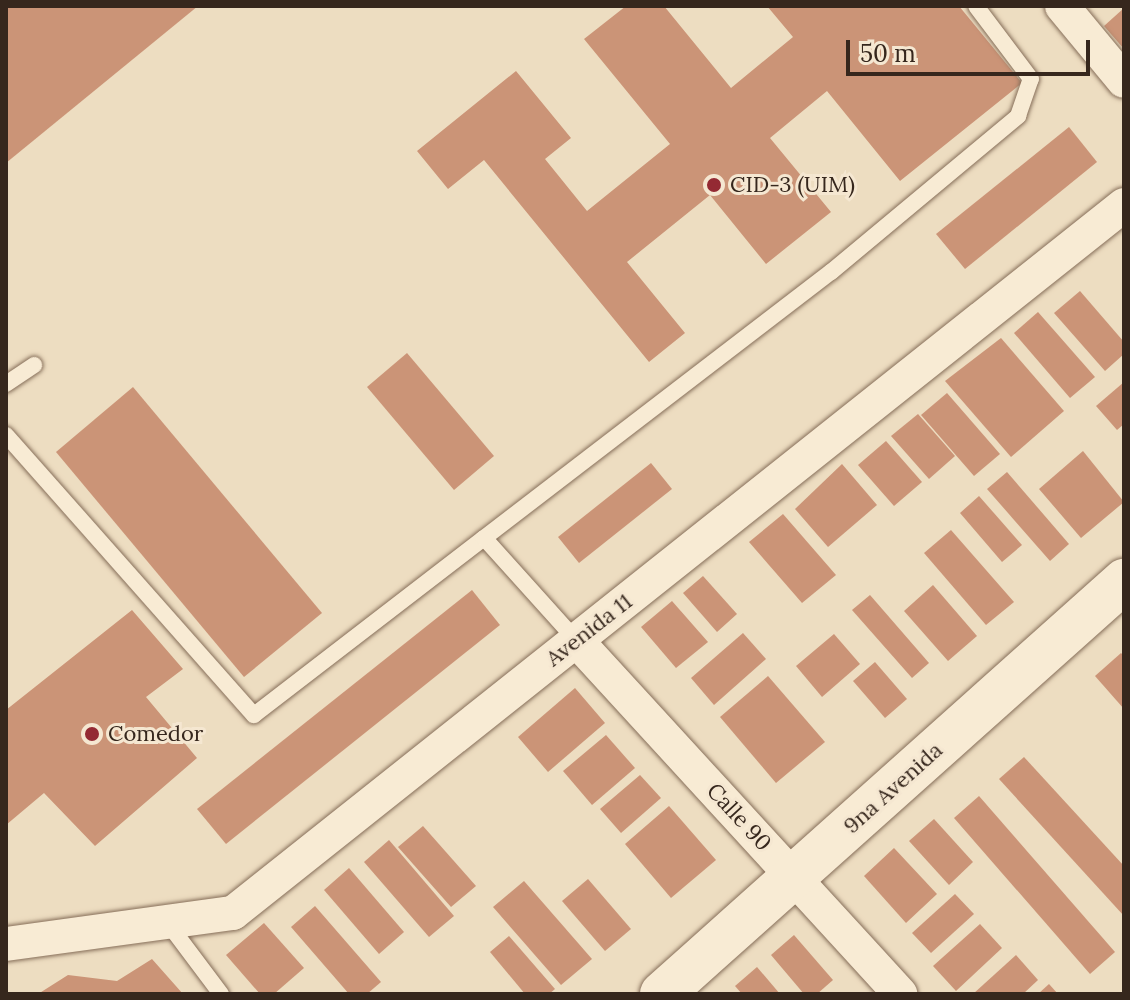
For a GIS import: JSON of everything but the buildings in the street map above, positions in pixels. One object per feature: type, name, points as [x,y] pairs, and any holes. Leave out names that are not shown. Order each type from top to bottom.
[{"type":"main road","name":"9na Avenida","points":[[662,994],[1124,581]]},
{"type":"street","points":[[1062,6],[1124,81]]},
{"type":"street","name":"Avenida 11","points":[[6,944],[233,913],[1124,205]]},
{"type":"street","name":"Calle 90","points":[[576,640],[900,994]]},
{"type":"lane","points":[[6,435],[254,715],[831,272],[1018,116],[1031,79],[976,6]]},
{"type":"lane","points":[[6,384],[34,365]]},
{"type":"lane","points":[[484,538],[576,640]]},
{"type":"lane","points":[[167,922],[221,994]]},
{"type":"place","name":"CID-3 (UIM)","points":[[714,185]]},
{"type":"place","name":"Comedor","points":[[92,734]]}]
